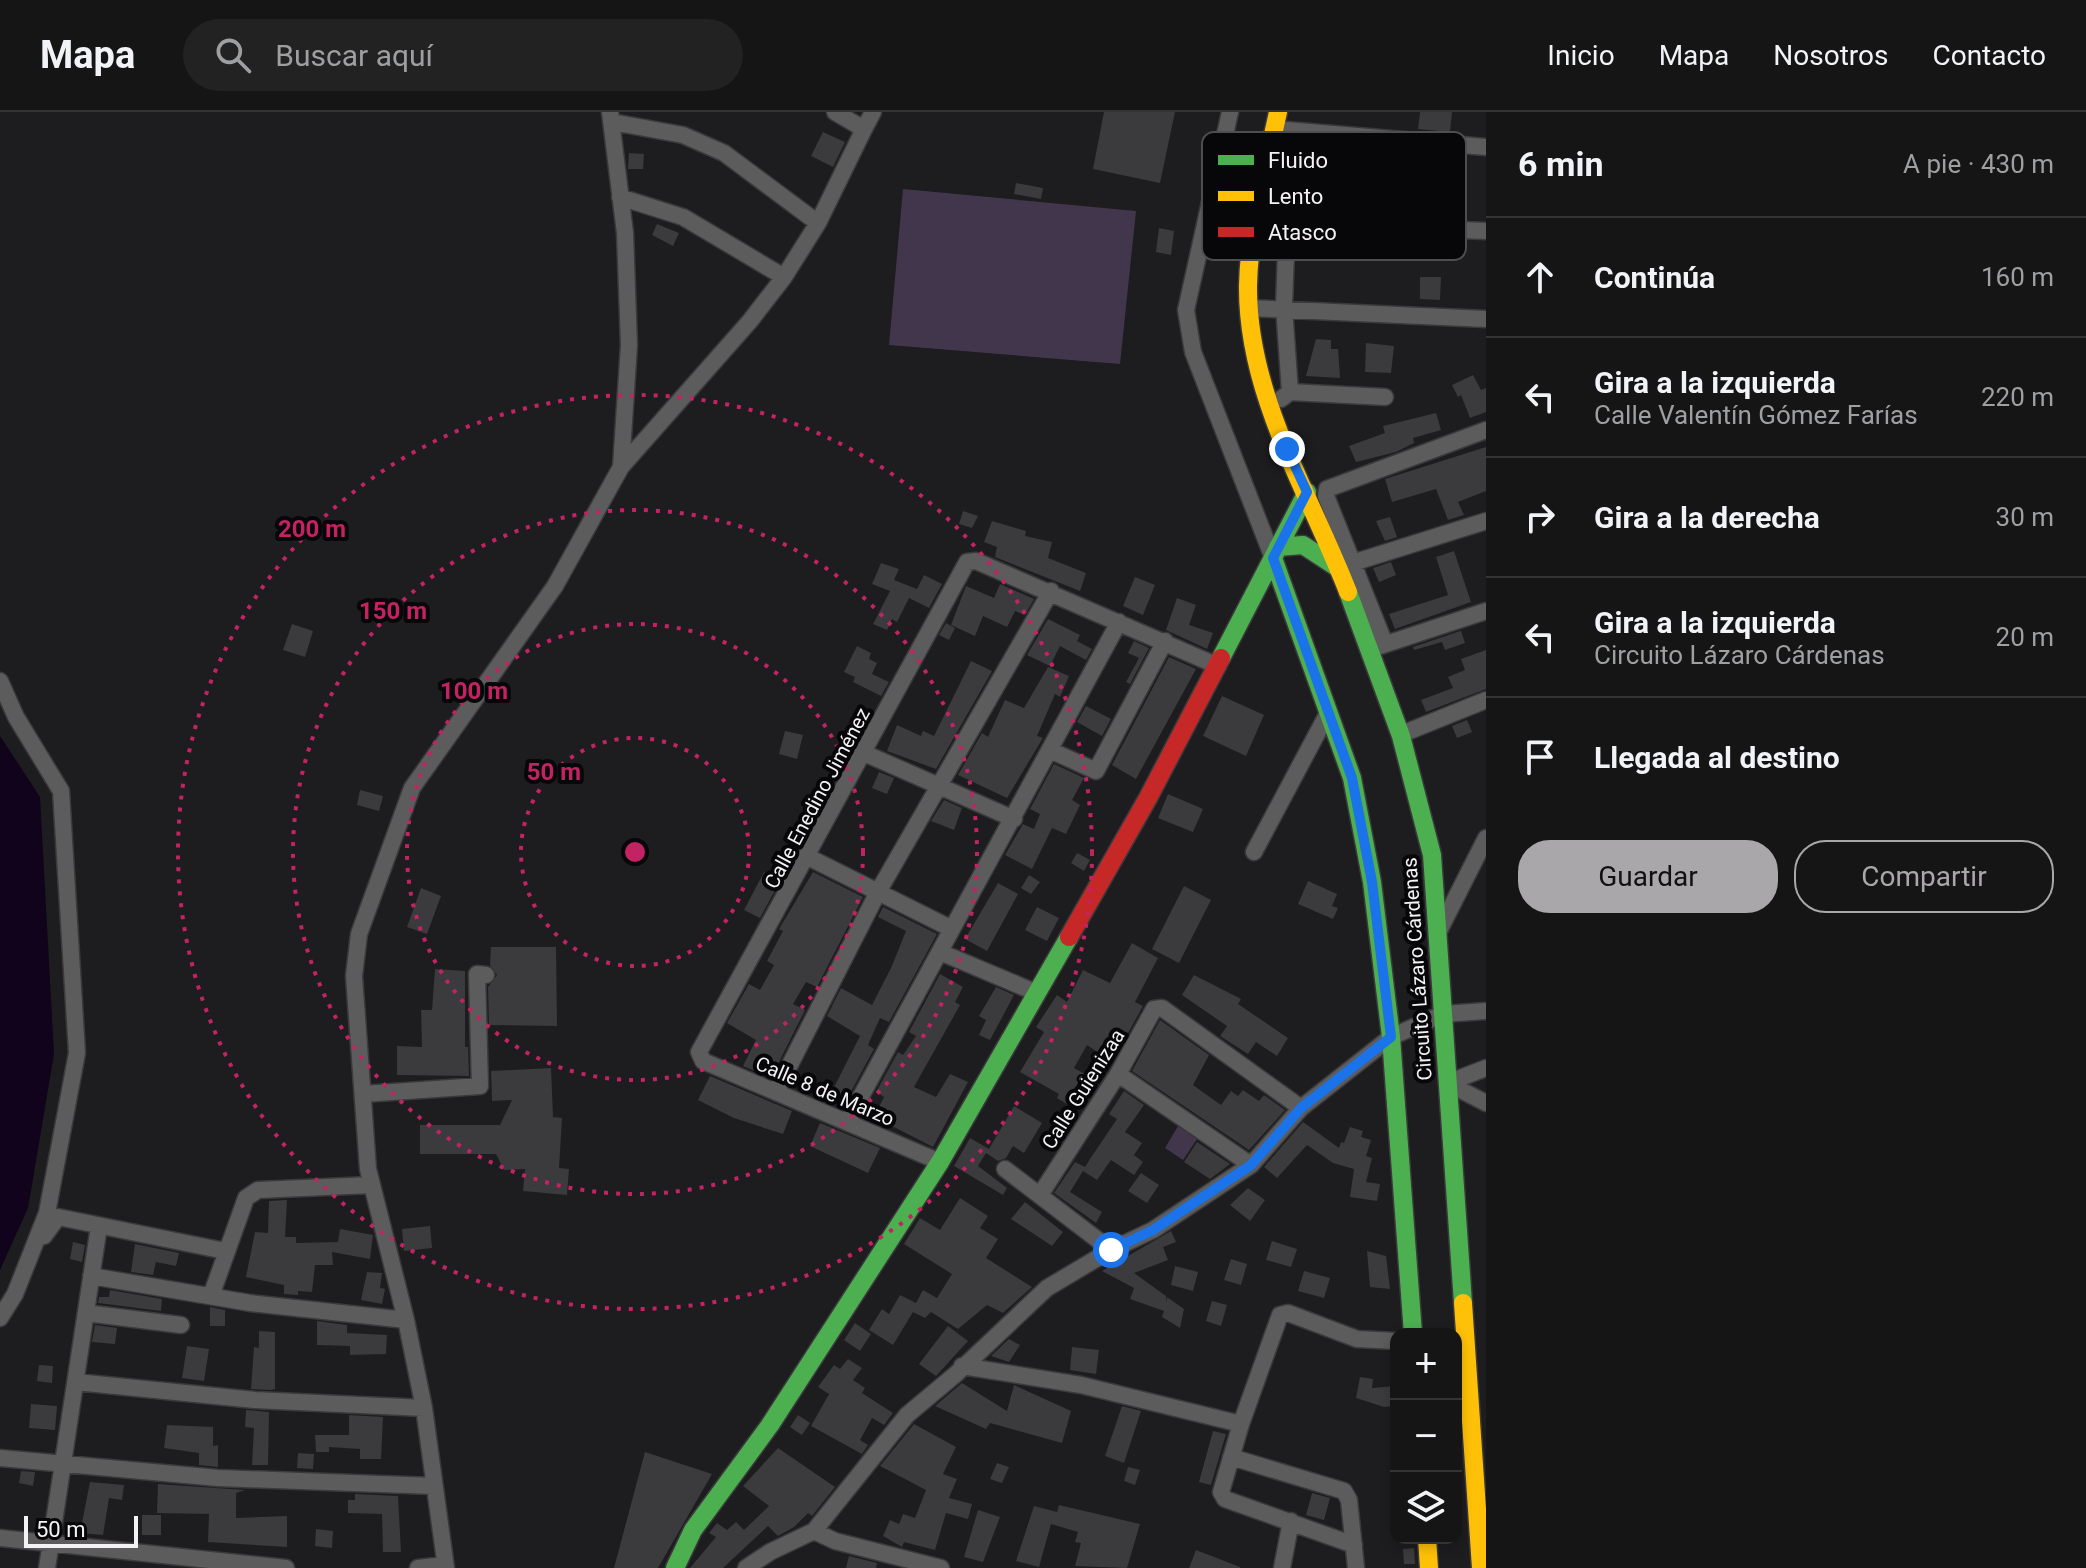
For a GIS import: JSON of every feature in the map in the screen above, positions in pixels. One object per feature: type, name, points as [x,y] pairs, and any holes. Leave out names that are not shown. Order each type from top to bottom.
[{"type":"street","points":[[835,112],[864,129]]},
{"type":"street","points":[[418,1568],[446,1567],[424,1408],[406,1320],[371,1185],[354,976],[359,934],[412,788],[555,586],[621,467],[750,321],[784,277],[818,223],[873,112]]},
{"type":"street","points":[[1226,132],[1230,112]]},
{"type":"street","points":[[621,467],[629,345],[625,233],[611,117],[683,135],[724,153],[818,223]]},
{"type":"street","points":[[1276,121],[1365,132]]},
{"type":"street","points":[[1466,145],[1486,147]]},
{"type":"street","points":[[620,197],[683,217],[784,277]]},
{"type":"street","points":[[1466,230],[1486,231]]},
{"type":"street","points":[[1202,238],[1186,310],[1193,352],[1276,552],[1352,778],[1372,882],[1391,1037],[1413,1328]]},
{"type":"street","name":"Circuito Lázaro Cárdenas","points":[[1251,260],[1248,308],[1255,359],[1270,408],[1307,492],[1346,565],[1378,646],[1432,855],[1440,929],[1447,1083],[1481,1568]]},
{"type":"street","points":[[1286,260],[1284,307],[1290,392]]},
{"type":"street","points":[[1248,308],[1284,307],[1486,319]]},
{"type":"street","points":[[1270,408],[1290,392],[1385,397]]},
{"type":"street","points":[[1346,565],[1326,496],[1327,489],[1486,430]]},
{"type":"street","points":[[675,1568],[693,1530],[770,1425],[940,1162],[1218,666],[1307,492]]},
{"type":"street","points":[[1276,552],[1303,545],[1346,565],[1486,521]]},
{"type":"street","name":"Calle Enedino Jiménez","points":[[699,1052],[967,562],[976,561],[1051,591]]},
{"type":"street","points":[[776,1092],[936,786],[1051,591],[1218,666]]},
{"type":"street","points":[[1378,646],[1486,611]]},
{"type":"street","points":[[847,1122],[1052,751],[1119,622]]},
{"type":"street","points":[[1052,751],[1096,771],[1165,641]]},
{"type":"street","points":[[0,681],[16,717],[61,791],[77,1053],[47,1213],[15,1294],[0,1320]]},
{"type":"street","points":[[1402,734],[1486,700]]},
{"type":"street","points":[[1254,852],[1328,713]]},
{"type":"street","points":[[864,753],[1014,819]]},
{"type":"street","points":[[1440,929],[1486,838]]},
{"type":"street","points":[[808,857],[952,929]]},
{"type":"street","points":[[940,952],[1037,993]]},
{"type":"street","points":[[363,1094],[480,1086],[477,974],[486,975]]},
{"type":"street","name":"Calle Guienizaa","points":[[1040,1195],[1118,1074],[1154,1009],[1162,1008],[1301,1108]]},
{"type":"street","points":[[746,1568],[814,1531],[876,1450],[1047,1288],[1111,1250],[1153,1230],[1251,1165],[1301,1108],[1391,1037],[1443,1014],[1486,1011]]},
{"type":"street","name":"Calle 8 de Marzo","points":[[699,1052],[703,1061],[940,1162]]},
{"type":"street","points":[[1447,1083],[1486,1068]]},
{"type":"street","points":[[1118,1074],[1251,1165]]},
{"type":"street","points":[[1447,1083],[1486,1103]]},
{"type":"street","points":[[1005,1169],[1111,1250]]},
{"type":"street","points":[[211,1296],[246,1198],[258,1190],[371,1185]]},
{"type":"street","points":[[0,1320],[17,1297],[49,1225],[58,1217],[225,1251]]},
{"type":"street","points":[[47,1568],[99,1226]]},
{"type":"street","points":[[91,1276],[330,1314],[406,1320]]},
{"type":"street","points":[[86,1313],[181,1325]]},
{"type":"street","points":[[1354,1545],[1225,1499],[1221,1492],[1241,1424],[1280,1315],[1288,1313],[1357,1339],[1390,1341]]},
{"type":"street","points":[[962,1366],[1081,1385],[1241,1424]]},
{"type":"street","points":[[76,1382],[255,1400],[424,1408]]},
{"type":"street","points":[[1231,1457],[1344,1491],[1349,1500],[1356,1568]]},
{"type":"street","points":[[0,1458],[218,1478],[434,1486]]},
{"type":"street","points":[[1282,1568],[1291,1521]]},
{"type":"street","points":[[814,1531],[835,1541],[941,1568]]},
{"type":"street","points":[[0,1538],[51,1541],[148,1559],[286,1568]]},
{"type":"street","points":[[1427,1544],[1429,1568]]},
{"type":"shaded area","points":[[903,189],[1136,211],[1120,364],[889,345]]},
{"type":"shaded area","points":[[0,736],[40,797],[54,1054],[28,1208],[0,1270]]},
{"type":"shaded area","points":[[1178,1126],[1197,1139],[1183,1160],[1165,1148]]},
{"type":"building","points":[[1104,112],[1175,112],[1160,183],[1093,169]]},
{"type":"building","points":[[1420,112],[1452,112],[1450,132],[1418,129]]},
{"type":"building","points":[[823,132],[845,142],[833,167],[811,156]]},
{"type":"building","points":[[629,153],[644,154],[643,169],[628,169]]},
{"type":"building","points":[[1016,183],[1043,188],[1041,199],[1014,194]]},
{"type":"building","points":[[657,224],[679,233],[673,246],[652,235]]},
{"type":"building","points":[[1159,228],[1174,231],[1171,255],[1156,252]]},
{"type":"building","points":[[1420,277],[1441,277],[1440,300],[1420,299]]},
{"type":"building","points":[[1316,339],[1331,340],[1331,349],[1338,349],[1340,378],[1306,376]]},
{"type":"building","points":[[1366,343],[1394,346],[1391,373],[1365,372]]},
{"type":"building","points":[[1473,375],[1481,390],[1486,388],[1486,412],[1470,418],[1461,395],[1458,397],[1452,385]]},
{"type":"building","points":[[1436,413],[1441,430],[1413,438],[1414,443],[1396,452],[1356,462],[1349,446],[1385,433],[1383,426]]},
{"type":"building","points":[[1486,447],[1486,491],[1458,502],[1464,515],[1448,520],[1436,489],[1392,502],[1385,479]]},
{"type":"building","points":[[963,511],[978,516],[972,528],[959,524]]},
{"type":"building","points":[[1390,517],[1397,537],[1385,541],[1376,521]]},
{"type":"building","points":[[992,521],[1026,531],[1025,536],[1052,542],[1048,558],[1086,573],[1080,591],[995,557],[997,547],[984,542]]},
{"type":"building","points":[[1454,551],[1471,602],[1395,629],[1389,614],[1448,595],[1436,557]]},
{"type":"building","points":[[1391,562],[1396,575],[1379,582],[1373,568]]},
{"type":"building","points":[[881,563],[899,569],[894,580],[917,589],[924,575],[942,584],[929,608],[909,598],[897,622],[892,619],[887,630],[873,624],[890,591],[872,584]]},
{"type":"building","points":[[1135,577],[1155,585],[1143,615],[1123,606]]},
{"type":"building","points":[[1000,584],[1034,599],[1025,615],[1015,611],[1007,627],[983,616],[975,636],[951,625],[966,586],[994,598]]},
{"type":"building","points":[[1177,598],[1196,605],[1189,625],[1213,633],[1207,649],[1166,630]]},
{"type":"building","points":[[1048,619],[1080,635],[1077,641],[1092,649],[1086,660],[1060,646],[1050,666],[1027,655]]},
{"type":"building","points":[[946,623],[955,628],[949,640],[939,635]]},
{"type":"building","points":[[292,624],[313,631],[305,657],[283,650]]},
{"type":"building","points":[[1466,629],[1461,631],[1465,643],[1445,650],[1442,642],[1414,650],[1413,647]]},
{"type":"building","points":[[1134,641],[1149,648],[1130,684],[1126,682],[1139,658],[1128,653]]},
{"type":"building","points":[[857,646],[871,653],[869,659],[877,663],[872,674],[889,682],[881,696],[853,682],[855,677],[844,672]]},
{"type":"building","points":[[1486,650],[1486,689],[1426,712],[1421,700],[1453,688],[1448,677],[1465,670],[1461,659]]},
{"type":"building","points":[[1169,657],[1196,669],[1136,779],[1112,765]]},
{"type":"building","points":[[971,661],[992,671],[936,769],[887,751],[897,725],[921,736],[923,731],[934,736]]},
{"type":"building","points":[[1048,667],[1069,676],[1060,697],[1055,694],[1037,736],[1043,738],[1007,798],[958,775],[982,733],[988,737],[1005,700],[1024,708]]},
{"type":"building","points":[[1222,696],[1264,715],[1246,756],[1203,736]]},
{"type":"building","points":[[1086,706],[1111,719],[1102,736],[1077,722]]},
{"type":"building","points":[[1467,720],[1472,732],[1457,738],[1452,726]]},
{"type":"building","points":[[785,731],[803,735],[797,759],[779,754]]},
{"type":"building","points":[[1054,764],[1084,778],[1072,800],[1080,805],[1066,834],[1052,828],[1032,869],[1005,855],[1023,824],[1034,829],[1040,814],[1030,809]]},
{"type":"building","points":[[879,772],[894,778],[887,794],[872,788]]},
{"type":"building","points":[[360,790],[383,796],[379,811],[357,805]]},
{"type":"building","points":[[1168,794],[1203,809],[1193,832],[1158,818]]},
{"type":"building","points":[[944,800],[962,808],[954,830],[931,821]]},
{"type":"building","points":[[1077,853],[1090,860],[1084,871],[1071,863]]},
{"type":"building","points":[[764,872],[780,881],[760,918],[744,910]]},
{"type":"building","points":[[813,872],[863,897],[817,987],[806,982],[793,1004],[805,1010],[771,1078],[743,1066],[756,1040],[727,1023],[749,984],[760,990],[774,965],[767,961],[783,931],[779,929]]},
{"type":"building","points":[[1029,875],[1040,882],[1031,894],[1021,888]]},
{"type":"building","points":[[1308,881],[1337,894],[1332,906],[1338,908],[1333,919],[1298,904]]},
{"type":"building","points":[[998,883],[1018,894],[987,951],[965,939]]},
{"type":"building","points":[[1184,886],[1211,900],[1179,963],[1152,949]]},
{"type":"building","points":[[421,888],[441,896],[427,934],[407,927]]},
{"type":"building","points":[[883,907],[937,934],[889,1022],[880,1018],[868,1045],[874,1049],[842,1108],[830,1103],[832,1098],[829,1097],[860,1036],[827,1016],[841,988],[872,1005],[906,931],[878,917]]},
{"type":"building","points":[[1037,907],[1059,918],[1047,941],[1025,930]]},
{"type":"building","points":[[1132,943],[1158,958],[1135,1002],[1143,1006],[1112,1062],[1087,1045],[1074,1068],[1100,1082],[1087,1101],[1076,1095],[1070,1106],[1057,1098],[1059,1094],[1020,1072],[1044,1032],[1036,1027],[1057,995],[1067,1002],[1083,970],[1110,983]]},
{"type":"building","points":[[491,947],[556,947],[557,1026],[489,1025],[488,987],[497,975],[490,965]]},
{"type":"building","points":[[435,969],[465,971],[465,1047],[468,1047],[469,1076],[397,1075],[397,1046],[422,1047],[421,1010],[432,1010]]},
{"type":"building","points":[[940,974],[963,987],[955,1002],[960,1005],[914,1087],[936,1097],[950,1074],[968,1082],[933,1147],[894,1127],[872,1121],[884,1097],[876,1092],[898,1052],[903,1055],[916,1036],[909,1032]]},
{"type":"building","points":[[1194,975],[1241,999],[1238,1004],[1288,1038],[1277,1056],[1256,1042],[1248,1054],[1220,1036],[1227,1026],[1182,995]]},
{"type":"building","points":[[996,987],[1014,995],[990,1040],[979,1035],[986,1020],[979,1016]]},
{"type":"building","points":[[1160,1020],[1209,1055],[1193,1085],[1221,1105],[1231,1091],[1238,1096],[1243,1090],[1259,1101],[1264,1095],[1285,1110],[1249,1150],[1132,1071]]},
{"type":"building","points":[[551,1068],[553,1117],[562,1118],[559,1168],[569,1169],[567,1195],[523,1191],[525,1169],[504,1170],[496,1154],[420,1154],[420,1125],[500,1125],[512,1100],[492,1101],[491,1071]]},
{"type":"building","points":[[710,1076],[792,1111],[783,1134],[734,1118],[698,1100]]},
{"type":"building","points":[[1124,1091],[1144,1105],[1125,1132],[1142,1143],[1134,1155],[1143,1162],[1134,1175],[1111,1160],[1097,1180],[1083,1171],[1070,1192],[1102,1212],[1096,1223],[1054,1193],[1075,1162],[1085,1167],[1117,1119],[1109,1114]]},
{"type":"building","points":[[1014,1106],[1042,1123],[1024,1153],[1013,1146],[1006,1158],[998,1161],[986,1153],[978,1166],[1007,1188],[1003,1195],[954,1166],[970,1138],[989,1149]]},
{"type":"building","points":[[1303,1122],[1339,1148],[1350,1127],[1363,1131],[1361,1137],[1371,1140],[1366,1156],[1372,1158],[1366,1182],[1380,1184],[1377,1201],[1350,1197],[1354,1169],[1333,1163],[1307,1145],[1277,1178],[1264,1167]]},
{"type":"building","points":[[820,1123],[880,1148],[868,1173],[810,1146]]},
{"type":"building","points":[[1197,1142],[1230,1164],[1210,1179],[1184,1162]]},
{"type":"building","points":[[1141,1173],[1159,1185],[1147,1203],[1128,1191]]},
{"type":"building","points":[[1248,1188],[1265,1200],[1250,1221],[1230,1205]]},
{"type":"building","points":[[960,1198],[988,1216],[980,1228],[998,1239],[986,1258],[1032,1287],[1003,1313],[987,1305],[958,1329],[931,1312],[925,1318],[913,1312],[893,1345],[869,1330],[882,1309],[889,1314],[900,1295],[916,1303],[923,1290],[937,1298],[952,1274],[904,1244],[920,1218],[940,1230]]},
{"type":"building","points":[[287,1200],[285,1237],[296,1237],[296,1243],[338,1242],[340,1229],[373,1235],[370,1259],[332,1252],[333,1265],[315,1265],[312,1292],[298,1291],[298,1295],[284,1294],[284,1285],[246,1277],[255,1232],[268,1233],[269,1201]]},
{"type":"building","points":[[1025,1202],[1063,1232],[1052,1246],[1011,1219]]},
{"type":"building","points":[[430,1226],[432,1248],[404,1251],[402,1229]]},
{"type":"building","points":[[1171,1231],[1176,1242],[1163,1247],[1168,1260],[1134,1273],[1166,1296],[1166,1302],[1167,1297],[1184,1309],[1180,1328],[1162,1317],[1164,1311],[1130,1299],[1134,1288],[1102,1271]]},
{"type":"building","points":[[1272,1241],[1297,1249],[1291,1267],[1266,1260]]},
{"type":"building","points":[[73,1242],[85,1245],[82,1262],[70,1259]]},
{"type":"building","points":[[135,1244],[179,1253],[176,1266],[156,1262],[153,1275],[131,1272]]},
{"type":"building","points":[[1367,1251],[1386,1256],[1390,1289],[1370,1287]]},
{"type":"building","points":[[1231,1259],[1247,1264],[1241,1285],[1224,1280]]},
{"type":"building","points":[[1175,1266],[1198,1272],[1193,1291],[1171,1285]]},
{"type":"building","points":[[1304,1271],[1330,1278],[1324,1298],[1298,1291]]},
{"type":"building","points":[[367,1272],[382,1273],[380,1288],[385,1289],[382,1304],[361,1300]]},
{"type":"building","points":[[110,1290],[162,1299],[161,1311],[98,1303],[99,1297],[109,1297]]},
{"type":"building","points":[[1212,1301],[1227,1305],[1221,1326],[1206,1321]]},
{"type":"building","points":[[210,1307],[225,1310],[225,1326],[210,1326]]},
{"type":"building","points":[[317,1321],[347,1325],[347,1333],[387,1335],[386,1354],[350,1355],[350,1346],[317,1345]]},
{"type":"building","points":[[855,1323],[871,1334],[860,1351],[844,1340]]},
{"type":"building","points":[[95,1325],[117,1328],[115,1344],[92,1342]]},
{"type":"building","points":[[948,1326],[968,1341],[936,1376],[919,1364]]},
{"type":"building","points":[[259,1331],[275,1332],[275,1389],[271,1390],[251,1389],[254,1347],[259,1348]]},
{"type":"building","points":[[1009,1339],[1020,1345],[1009,1362],[991,1356]]},
{"type":"building","points":[[187,1346],[209,1349],[204,1381],[182,1378]]},
{"type":"building","points":[[1072,1347],[1099,1350],[1096,1374],[1070,1370]]},
{"type":"building","points":[[848,1359],[862,1368],[853,1380],[865,1388],[862,1393],[893,1413],[884,1425],[872,1418],[860,1440],[868,1445],[862,1454],[811,1426],[829,1394],[818,1387],[834,1365],[840,1369]]},
{"type":"building","points":[[39,1365],[53,1366],[52,1383],[37,1381]]},
{"type":"building","points":[[1360,1377],[1373,1379],[1372,1388],[1390,1386],[1390,1406],[1356,1398]]},
{"type":"building","points":[[962,1383],[1007,1411],[1014,1385],[1071,1411],[1062,1443],[990,1423],[986,1429],[935,1406]]},
{"type":"building","points":[[31,1404],[57,1406],[55,1430],[29,1428]]},
{"type":"building","points":[[1122,1406],[1141,1411],[1124,1463],[1105,1456]]},
{"type":"building","points":[[246,1410],[269,1412],[268,1465],[252,1465],[254,1428],[245,1427]]},
{"type":"building","points":[[349,1415],[383,1417],[381,1459],[360,1459],[360,1449],[329,1447],[329,1452],[316,1452],[315,1435],[349,1435]]},
{"type":"building","points":[[798,1415],[810,1423],[802,1435],[790,1427]]},
{"type":"building","points":[[914,1424],[956,1447],[943,1474],[957,1479],[949,1498],[972,1504],[968,1519],[946,1513],[935,1550],[904,1542],[902,1547],[883,1536],[890,1520],[899,1524],[903,1514],[915,1518],[926,1490],[880,1466]]},
{"type":"building","points":[[167,1425],[213,1427],[213,1446],[218,1445],[218,1467],[199,1465],[199,1453],[164,1448]]},
{"type":"building","points":[[1213,1431],[1226,1434],[1211,1485],[1199,1482]]},
{"type":"building","points":[[778,1448],[835,1487],[812,1516],[808,1513],[794,1527],[778,1536],[768,1526],[723,1568],[690,1568],[716,1537],[709,1533],[717,1523],[727,1530],[736,1522],[744,1530],[769,1506],[743,1486]]},
{"type":"building","points":[[645,1452],[712,1474],[658,1568],[614,1568]]},
{"type":"building","points":[[298,1453],[314,1454],[313,1469],[297,1468]]},
{"type":"building","points":[[997,1463],[1009,1467],[1002,1483],[990,1479]]},
{"type":"building","points":[[1128,1467],[1140,1470],[1135,1485],[1124,1481]]},
{"type":"building","points":[[21,1471],[35,1472],[33,1486],[19,1483]]},
{"type":"building","points":[[90,1482],[124,1485],[122,1500],[109,1498],[103,1535],[80,1533]]},
{"type":"building","points":[[158,1484],[245,1490],[236,1493],[236,1518],[287,1516],[287,1547],[208,1542],[209,1514],[157,1513]]},
{"type":"building","points":[[1312,1493],[1330,1498],[1324,1520],[1306,1515]]},
{"type":"building","points":[[355,1494],[398,1496],[401,1552],[383,1552],[382,1514],[348,1513],[348,1500],[355,1500]]},
{"type":"building","points":[[1059,1505],[1140,1524],[1127,1568],[1075,1566],[1081,1543],[1075,1542],[1078,1532],[1051,1524],[1039,1567],[1016,1561],[1034,1506],[1057,1512]]},
{"type":"building","points":[[978,1510],[1000,1517],[983,1562],[964,1557]]},
{"type":"building","points":[[142,1515],[161,1515],[161,1535],[142,1535]]},
{"type":"building","points":[[316,1529],[333,1531],[332,1548],[315,1546]]},
{"type":"building","points":[[1414,1548],[1415,1564],[1404,1564],[1403,1549]]},
{"type":"building","points":[[1196,1550],[1240,1567],[1240,1568],[1189,1568]]},
{"type":"building","points":[[849,1556],[877,1563],[876,1568],[846,1568]]},
{"type":"traffic: fast","points":[[1221,658],[1307,492]]},
{"type":"traffic: fast","points":[[1278,547],[1303,545],[1338,568]]},
{"type":"traffic: fast","points":[[1273,558],[1352,778],[1372,882],[1391,1037],[1413,1328]]},
{"type":"traffic: fast","points":[[1348,592],[1401,736],[1432,855],[1463,1303]]},
{"type":"traffic: fast","points":[[675,1568],[693,1530],[770,1425],[940,1162],[1069,937]]},
{"type":"traffic: slow","points":[[1274,132],[1278,112]]},
{"type":"traffic: slow","points":[[1249,260],[1250,326],[1269,405],[1348,592]]},
{"type":"traffic: slow","points":[[1463,1303],[1481,1568]]},
{"type":"traffic: slow","points":[[1427,1544],[1429,1568]]},
{"type":"traffic: jam","points":[[1069,937],[1148,798],[1221,658]]},
{"type":"route","points":[[1111,1250],[1186,1210],[1251,1165],[1301,1108],[1391,1037],[1372,882],[1352,778],[1273,558],[1307,492],[1287,449]]}]
